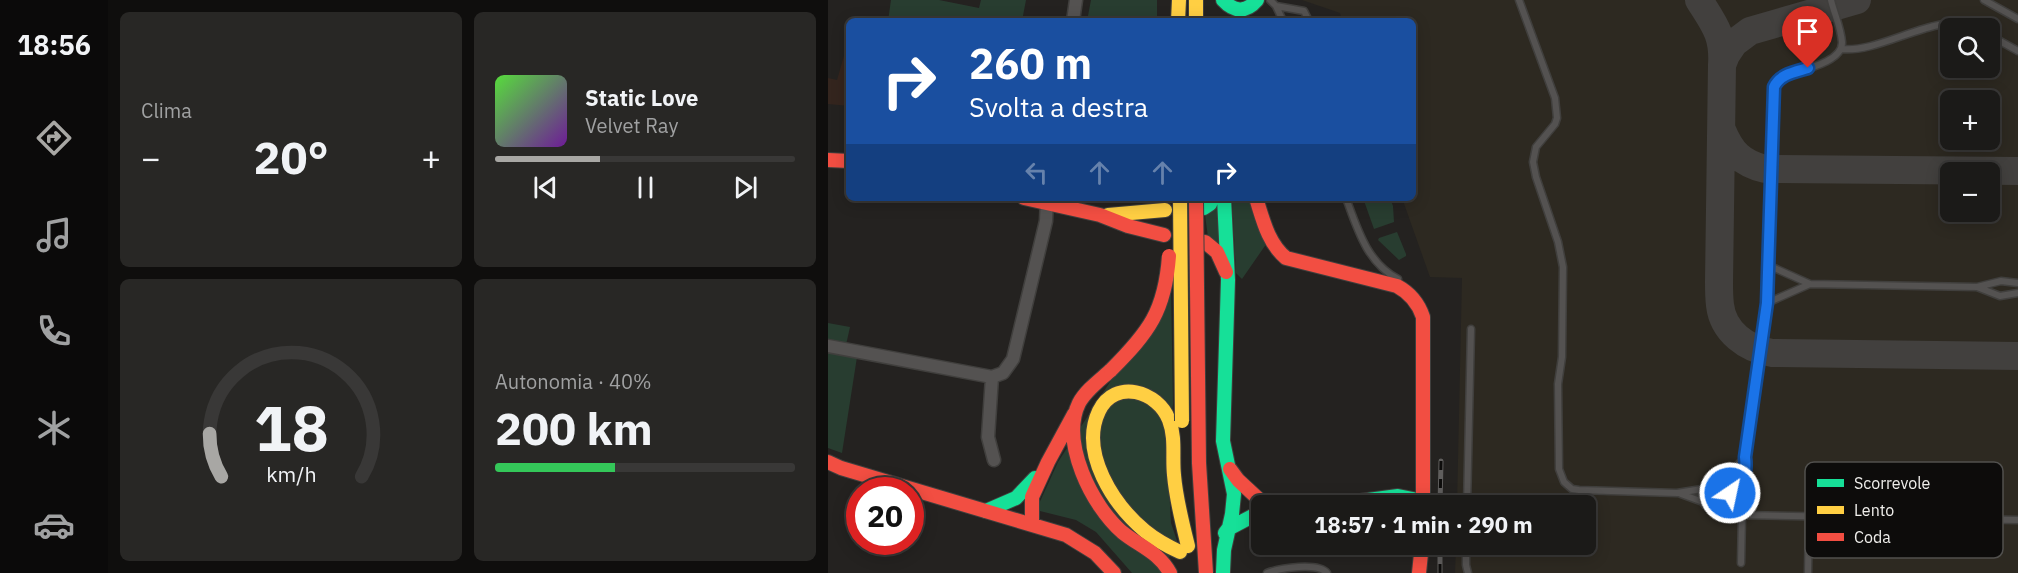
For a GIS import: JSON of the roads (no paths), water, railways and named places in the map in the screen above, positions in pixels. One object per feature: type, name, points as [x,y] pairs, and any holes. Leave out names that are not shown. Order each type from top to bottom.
[{"type":"main road","points":[[1179,0],[1179,18]]},
{"type":"main road","points":[[1196,0],[1196,18]]},
{"type":"main road","points":[[1223,0],[1231,8],[1244,10]]},
{"type":"main road","points":[[1223,0],[1224,18]]},
{"type":"main road","points":[[1236,18],[1257,0]]},
{"type":"main road","points":[[828,160],[846,161]]},
{"type":"main road","points":[[1047,201],[1164,235]]},
{"type":"main road","points":[[1171,573],[1185,555],[1180,201]]},
{"type":"main road","points":[[1204,201],[1198,440],[1206,573]]},
{"type":"main road","points":[[1224,201],[1228,282],[1223,430],[1224,447],[1234,495],[1224,550],[1224,573]]},
{"type":"main road","points":[[1257,201],[1272,240],[1283,256],[1307,265],[1396,286],[1409,293],[1427,314],[1422,495]]},
{"type":"main road","points":[[1032,524],[1032,497],[1079,404],[1144,336],[1153,324],[1161,303],[1169,263],[1167,204],[1100,215]]},
{"type":"main road","points":[[1205,242],[1217,252],[1228,282]]},
{"type":"main road","points":[[1131,391],[1144,393],[1159,402],[1169,419],[1172,430],[1174,480],[1185,555],[1153,536],[1136,522],[1120,506],[1102,475],[1097,458],[1094,432],[1099,411],[1115,395],[1131,391]]},
{"type":"main road","points":[[1079,404],[1075,420],[1076,451],[1086,484],[1110,521],[1129,537],[1160,556],[1171,573]]},
{"type":"main road","points":[[828,462],[1075,539],[1095,552],[1112,572]]},
{"type":"main road","points":[[987,511],[1020,495],[1048,462]]},
{"type":"main road","points":[[1399,495],[1413,485],[1424,463]]},
{"type":"main road","points":[[1229,468],[1254,495]]},
{"type":"main road","points":[[1224,573],[1220,564],[1209,554],[1228,528],[1251,516]]},
{"type":"main road","points":[[1419,573],[1421,555]]},
{"type":"street","points":[[1073,18],[1076,0]]},
{"type":"street","points":[[828,346],[854,349],[992,377],[1003,373],[1013,360],[1046,221],[1047,201]]},
{"type":"street","points":[[992,377],[988,437],[994,460]]},
{"type":"lane","points":[[1270,0],[1282,18]]},
{"type":"lane","points":[[1276,6],[1282,0]]},
{"type":"lane","points":[[1519,0],[1555,99],[1557,112],[1555,124],[1536,147],[1533,162],[1558,242],[1563,267],[1562,357],[1558,394],[1560,477],[1568,486],[1580,490],[1677,493],[1702,489],[1713,481],[1722,482],[1730,493],[1728,502],[1721,509],[1716,510],[1707,507],[1703,502],[1677,493]]},
{"type":"lane","points":[[1730,493],[1745,478],[1745,457],[1767,303],[1774,87],[1776,82],[1784,76],[1828,61],[1838,54],[1841,49],[1841,35],[1831,0]]},
{"type":"lane","points":[[1984,0],[2018,19]]},
{"type":"lane","points":[[1276,6],[1304,11],[1308,18]]},
{"type":"lane","points":[[1841,49],[1857,49],[1940,25]]},
{"type":"lane","points":[[2000,41],[2018,51]]},
{"type":"lane","points":[[1264,201],[1276,236],[1287,251],[1351,267],[1370,279]]},
{"type":"lane","points":[[1347,201],[1366,249],[1387,272],[1410,285]]},
{"type":"lane","points":[[1770,266],[1810,284],[1977,287],[2001,281],[2018,284]]},
{"type":"lane","points":[[1767,303],[1810,284]]},
{"type":"lane","points":[[1977,287],[2000,296],[2018,293]]},
{"type":"lane","points":[[1467,495],[1471,329]]},
{"type":"lane","points":[[1722,482],[1745,457]]},
{"type":"lane","points":[[1702,489],[1703,502]]},
{"type":"lane","points":[[1728,502],[1739,505],[1742,515],[1741,563]]},
{"type":"lane","points":[[1742,515],[1805,516]]},
{"type":"lane","points":[[2003,520],[2018,520]]},
{"type":"lane","points":[[1466,555],[1468,573]]},
{"type":"lane","points":[[1808,558],[1808,573]]},
{"type":"lane","points":[[1267,573],[1275,570],[1313,567],[1321,568],[1328,573]]},
{"type":"railway","points":[[1440,495],[1441,461]]},
{"type":"railway","points":[[1440,555],[1440,573]]}]
